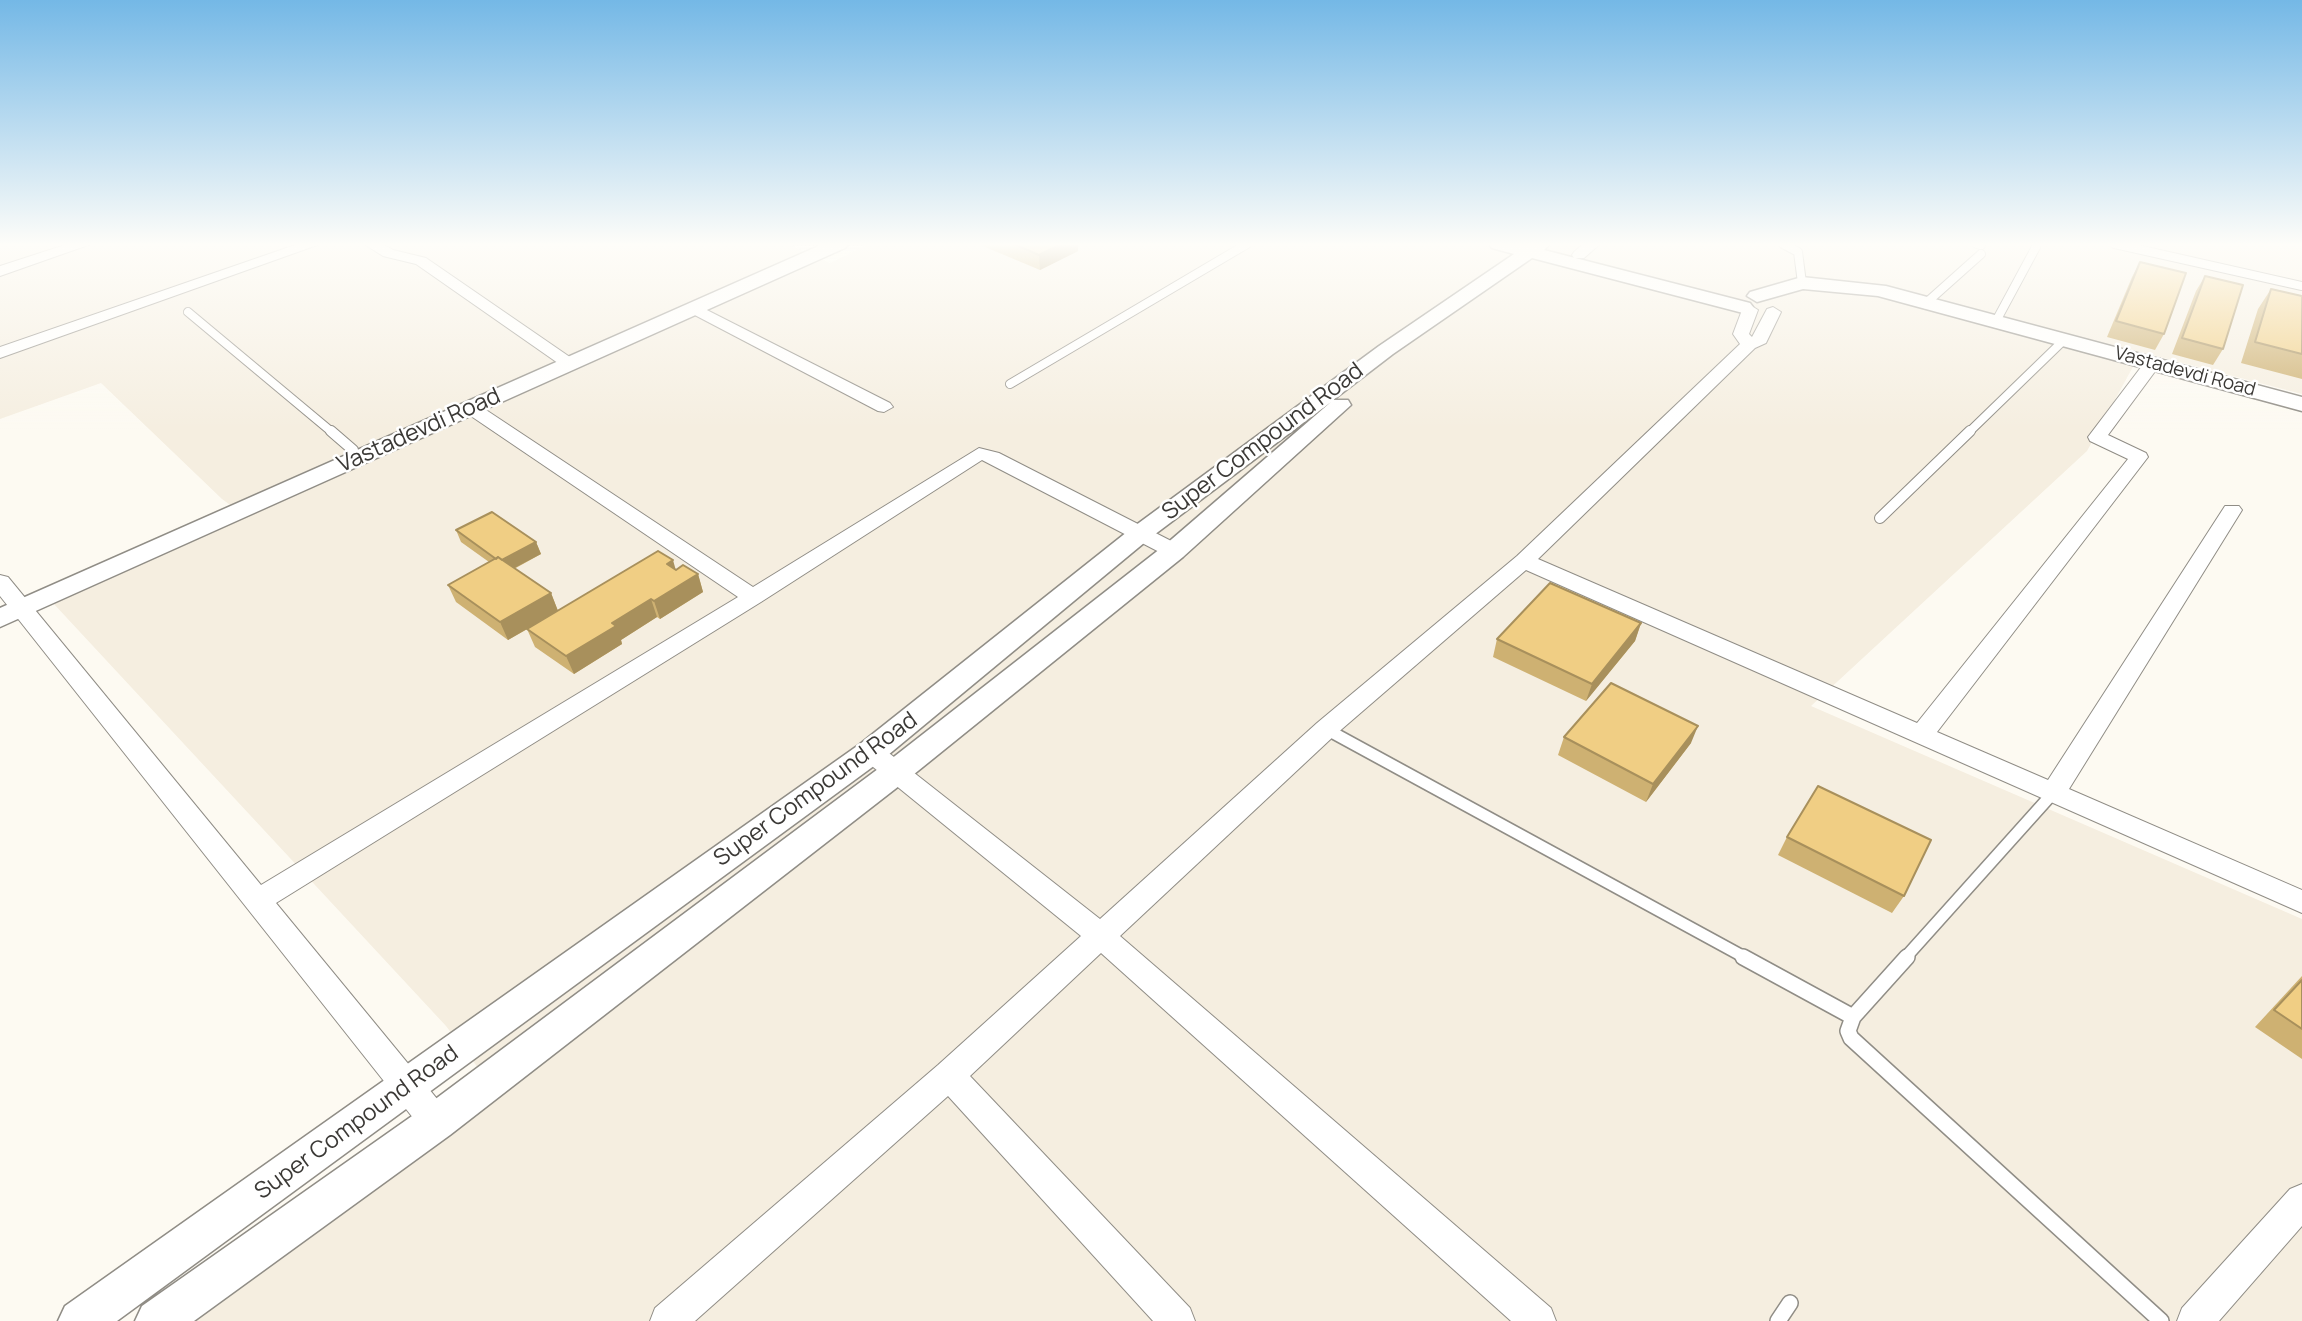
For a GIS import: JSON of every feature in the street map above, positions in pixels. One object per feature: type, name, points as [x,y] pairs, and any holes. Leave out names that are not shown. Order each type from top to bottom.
[{"type":"street","points":[[0,353],[136,306]]},
{"type":"street","points":[[487,306],[567,360]]},
{"type":"street","name":"Vastadevdi Road","points":[[7,602],[471,408],[685,306]]},
{"type":"street","name":"Vastadevdi Road","points":[[7,602],[353,450],[702,306]]},
{"type":"street","name":"Super Compound Road","points":[[80,1321],[871,752],[1141,533],[1386,351],[1462,306]]},
{"type":"street","name":"Super Compound Road","points":[[158,1321],[436,1122],[897,771],[1174,551],[1348,399],[1478,306]]},
{"type":"street","points":[[1748,306],[1741,334],[1749,344]]},
{"type":"street","points":[[668,1321],[949,1075],[1326,729],[1524,561],[1749,344],[1760,339],[1774,308],[1764,306]]},
{"type":"street","name":"Vastadevdi Road","points":[[1774,308],[1780,306]]},
{"type":"street","name":"Vastadevdi Road","points":[[1931,306],[2154,362],[2302,404]]},
{"type":"street","points":[[695,309],[884,407]]},
{"type":"street","points":[[1921,735],[2139,457],[2097,437],[2154,362]]},
{"type":"street","points":[[471,408],[753,597]]},
{"type":"street","points":[[258,900],[753,597],[979,454],[992,457],[1174,551]]},
{"type":"street","points":[[2053,793],[2232,510]]},
{"type":"street","points":[[1524,561],[2302,902]]},
{"type":"street","points":[[7,602],[258,900],[406,1088],[436,1122]]},
{"type":"street","points":[[871,752],[1102,937],[1538,1321]]},
{"type":"street","points":[[949,1075],[1177,1321]]},
{"type":"street","points":[[2195,1321],[2302,1201]]},
{"type":"lane","points":[[1010,384],[1143,306]]},
{"type":"lane","points":[[1995,323],[2004,306]]},
{"type":"lane","points":[[188,312],[353,450]]},
{"type":"lane","points":[[1880,518],[2064,340]]},
{"type":"lane","points":[[1326,729],[1853,1017]]},
{"type":"lane","points":[[2053,793],[1853,1017],[1848,1031],[1851,1038],[2161,1321]]},
{"type":"lane","points":[[1778,1321],[1790,1303]]},
{"type":"shaded area","points":[[0,306],[2302,306],[2302,394],[2141,352],[2087,451],[1811,706],[2302,919],[2302,1321],[186,1321],[495,1090],[446,1026],[53,603],[245,516],[222,499],[101,383],[0,419]]},
{"type":"building","points":[[2122,306],[2174,306],[2164,334],[2116,321]]},
{"type":"building","points":[[2194,306],[2237,306],[2223,349],[2182,338]]},
{"type":"building","points":[[2266,306],[2302,306],[2302,354],[2255,342]]},
{"type":"building","points":[[492,512],[536,542],[502,560],[498,557],[496,559],[456,530]]},
{"type":"building","points":[[658,551],[673,560],[667,564],[676,570],[683,565],[698,574],[612,623],[616,626],[566,656],[527,629]]},
{"type":"building","points":[[498,557],[551,593],[500,622],[448,585]]},
{"type":"building","points":[[1550,583],[1641,623],[1592,684],[1497,639]]},
{"type":"building","points":[[1611,683],[1698,726],[1653,784],[1564,737]]},
{"type":"building","points":[[1818,786],[1931,840],[1904,896],[1787,837]]},
{"type":"building","points":[[2302,980],[2302,1029],[2274,1010]]}]
